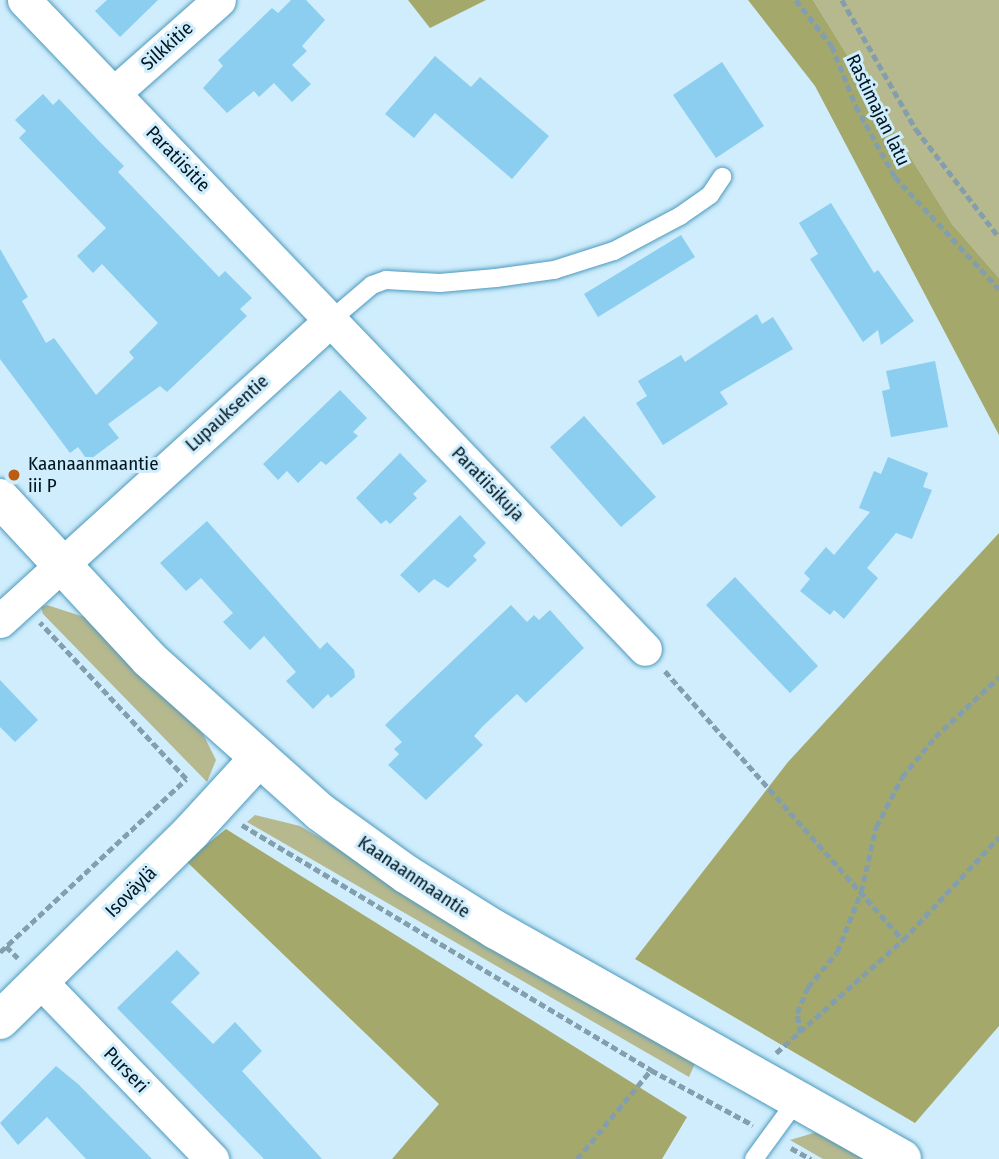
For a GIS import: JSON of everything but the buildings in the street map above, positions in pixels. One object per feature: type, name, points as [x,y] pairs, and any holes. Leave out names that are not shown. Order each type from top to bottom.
[{"type":"street","name":"Paratiisitie","points":[[24,0],[332,319]]},
{"type":"street","name":"Silkkitie","points":[[114,93],[219,0]]},
{"type":"street","name":"Lupauksentie","points":[[10,612],[59,564],[332,319]]},
{"type":"street","name":"Paratiisikuja","points":[[332,319],[645,649]]},
{"type":"street","name":"Kaanaanmaantie","points":[[0,498],[149,659],[257,760],[406,874],[902,1159]]},
{"type":"street","name":"Isoväylä","points":[[0,1020],[215,806],[257,760]]},
{"type":"street","name":"Purseri","points":[[40,981],[212,1159]]},
{"type":"lane","points":[[332,319],[372,285],[386,280],[440,283],[496,278],[554,270],[614,251],[680,216],[710,195],[722,177]]},
{"type":"lane","points":[[754,1159],[797,1100]]},
{"type":"path","name":"Rastimajan latu","points":[[796,0],[832,46],[856,106],[895,177],[999,289]]},
{"type":"path","points":[[842,0],[916,129],[953,183],[999,237]]},
{"type":"path","points":[[10,612],[215,806],[270,844],[651,1070],[811,1159]]},
{"type":"path","points":[[645,649],[904,940]]},
{"type":"path","points":[[800,1034],[797,1013],[808,987],[837,952],[861,892],[876,827],[902,777],[935,737],[999,677]]},
{"type":"path","points":[[0,952],[186,779]]},
{"type":"path","points":[[775,1053],[800,1034],[904,940],[999,838]]},
{"type":"path","points":[[577,1159],[651,1070]]},
{"type":"green space","points":[[408,0],[486,0],[430,28]]},
{"type":"green space","points":[[748,0],[813,0],[952,224],[999,278],[999,435],[815,86]]},
{"type":"green space","points":[[813,0],[999,0],[999,278],[952,224]]},
{"type":"green space","points":[[999,533],[999,1026],[915,1123],[635,959],[788,762]]},
{"type":"green space","points":[[47,605],[87,618],[203,734],[216,760],[207,782],[43,614],[41,607]]},
{"type":"green space","points":[[255,815],[300,826],[697,1059],[689,1077],[247,822]]},
{"type":"green space","points":[[226,829],[687,1117],[662,1159],[392,1159],[439,1104],[186,861]]},
{"type":"green space","points":[[817,1132],[863,1159],[823,1159],[790,1140]]},
{"type":"place","name":"Kaanaanmaantie iii P","points":[[14,475]]}]
